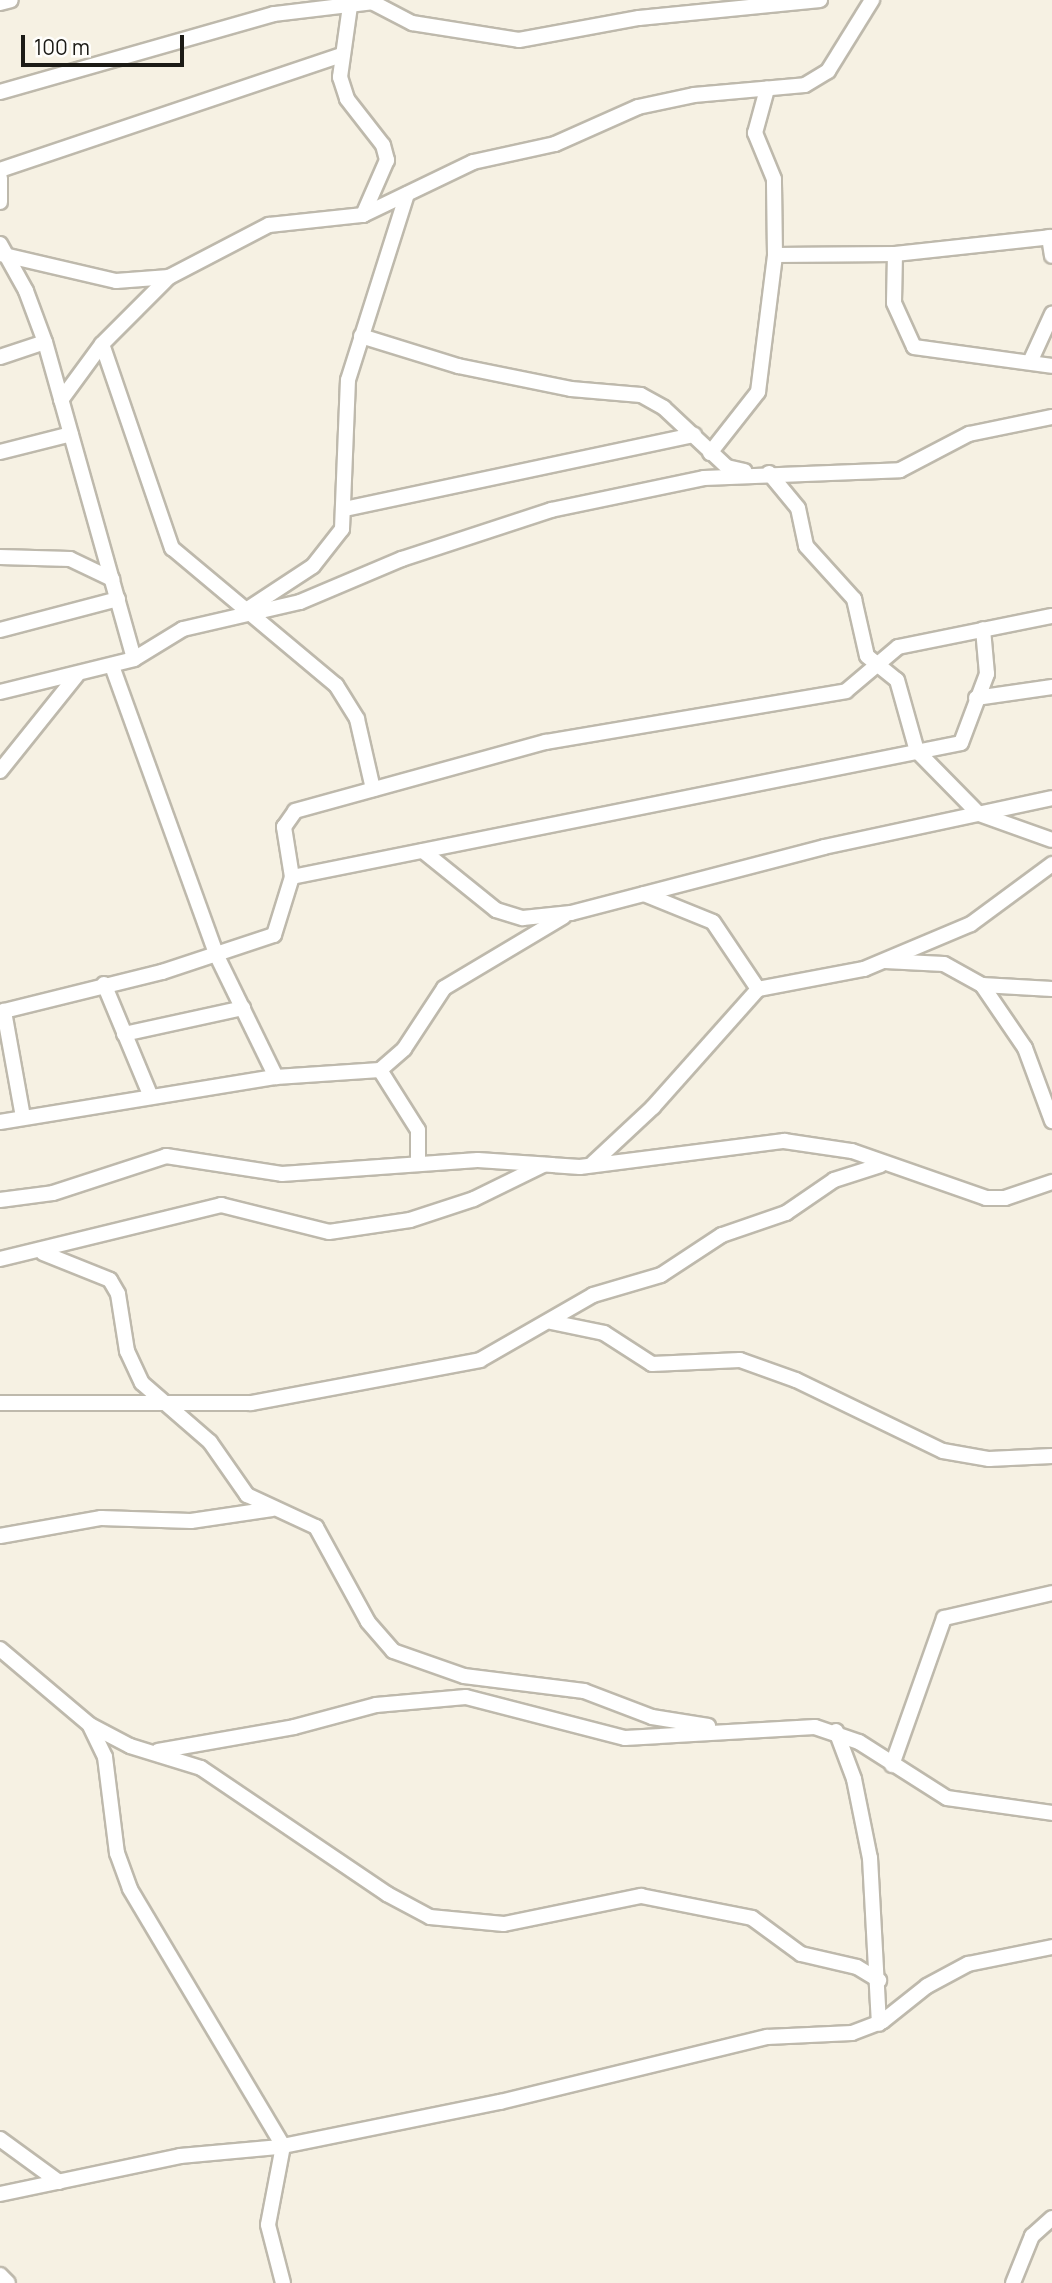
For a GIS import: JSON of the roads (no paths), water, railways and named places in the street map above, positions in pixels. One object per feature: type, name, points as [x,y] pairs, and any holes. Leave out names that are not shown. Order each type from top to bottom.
[{"type":"street","points":[[0,3],[11,0]]},
{"type":"street","points":[[0,92],[274,14],[372,1],[430,28],[519,40],[649,16],[820,0]]},
{"type":"street","points":[[61,400],[103,344],[169,277],[269,225],[363,215],[473,162],[555,144],[638,107],[806,85],[828,71],[872,0]]},
{"type":"street","points":[[350,6],[341,55],[347,99],[383,145],[387,160],[363,215]]},
{"type":"street","points":[[0,170],[341,55]]},
{"type":"street","points":[[710,453],[756,399],[775,255],[774,179],[755,133],[766,89]]},
{"type":"street","points":[[0,178],[0,202]]},
{"type":"street","points":[[250,614],[313,566],[342,528],[345,509],[346,397],[361,336],[407,194]]},
{"type":"street","points":[[775,255],[895,254],[1051,237],[1052,257]]},
{"type":"street","points":[[1,250],[116,281],[169,277]]},
{"type":"street","points":[[1,250],[26,291],[45,342],[134,659]]},
{"type":"street","points":[[895,254],[894,303],[914,346],[1031,360],[1052,366]]},
{"type":"street","points":[[1031,360],[1052,314]]},
{"type":"street","points":[[361,336],[458,366],[571,389],[641,395],[694,435],[727,467],[769,474],[798,508],[806,547],[854,599],[863,648],[897,680],[917,751],[979,814],[1052,840]]},
{"type":"street","points":[[0,357],[45,342]]},
{"type":"street","points":[[103,344],[172,548],[336,685],[357,719],[373,789]]},
{"type":"street","points":[[0,692],[134,659],[183,629],[250,614],[402,559],[551,510],[704,478],[900,470],[969,435],[1052,417]]},
{"type":"street","points":[[0,452],[71,435]]},
{"type":"street","points":[[345,509],[694,435]]},
{"type":"street","points":[[0,557],[70,559],[112,579]]},
{"type":"street","points":[[0,630],[118,599]]},
{"type":"street","points":[[23,1117],[4,1011],[216,954],[274,934],[292,877],[284,840],[289,817],[373,789],[546,741],[846,691],[898,647],[1052,616]]},
{"type":"street","points":[[292,877],[966,739],[976,698],[990,660],[983,629]]},
{"type":"street","points":[[112,666],[216,954],[276,1077]]},
{"type":"street","points":[[0,772],[77,675]]},
{"type":"street","points":[[976,698],[1052,687]]},
{"type":"street","points":[[423,851],[509,916],[571,913],[1052,798]]},
{"type":"street","points":[[593,1163],[653,1107],[758,989],[802,984],[883,961],[971,924],[1052,864]]},
{"type":"street","points":[[644,894],[713,922],[758,989]]},
{"type":"street","points":[[0,1122],[276,1077],[380,1070],[404,1049],[444,988],[571,913]]},
{"type":"street","points":[[883,961],[944,964],[982,985],[1052,989]]},
{"type":"street","points":[[104,984],[151,1097]]},
{"type":"street","points":[[982,985],[1026,1048],[1052,1121]]},
{"type":"street","points":[[124,1034],[243,1008]]},
{"type":"street","points":[[380,1070],[418,1130],[418,1163]]},
{"type":"street","points":[[0,1200],[53,1193],[166,1156],[282,1174],[418,1163],[593,1163],[784,1141],[835,1146],[881,1165],[986,1198],[1052,1182]]},
{"type":"street","points":[[0,1259],[43,1253],[221,1205],[330,1232],[410,1220],[474,1199],[545,1164]]},
{"type":"street","points":[[0,1403],[278,1400],[480,1360],[607,1288],[661,1275],[734,1229],[796,1208],[834,1180],[881,1165]]},
{"type":"street","points":[[1034,1188],[1052,1172]]},
{"type":"street","points":[[43,1253],[110,1280],[133,1368],[160,1402],[210,1442],[247,1496],[274,1509],[306,1518],[316,1528],[368,1622],[393,1651],[464,1676],[584,1690],[652,1717],[730,1729]]},
{"type":"street","points":[[551,1322],[604,1333],[652,1364],[740,1360],[807,1385],[943,1451],[989,1459],[1052,1456]]},
{"type":"street","points":[[0,1536],[101,1518],[191,1521],[274,1509]]},
{"type":"street","points":[[892,1765],[944,1618],[1052,1593]]},
{"type":"street","points":[[0,1649],[89,1725],[149,1753],[183,1760],[223,1780],[387,1894],[430,1917],[504,1924],[622,1896],[675,1901],[752,1918],[792,1950],[857,1967],[879,1980]]},
{"type":"street","points":[[149,1753],[227,1741],[376,1705],[466,1697],[601,1735],[651,1737],[730,1729],[801,1726],[836,1731],[947,1798],[1052,1813]]},
{"type":"street","points":[[89,1725],[105,1757],[117,1853],[125,1879],[283,2146],[268,2225],[283,2283]]},
{"type":"street","points":[[836,1731],[863,1818],[879,1980],[879,2024]]},
{"type":"street","points":[[0,2194],[180,2156],[283,2146],[500,2102],[767,2037],[852,2033],[879,2024],[927,1986],[968,1964],[1052,1947]]},
{"type":"street","points":[[0,2139],[59,2182]]},
{"type":"street","points":[[1013,2283],[1032,2236],[1052,2218]]},
{"type":"street","points":[[0,2275],[8,2283]]}]
